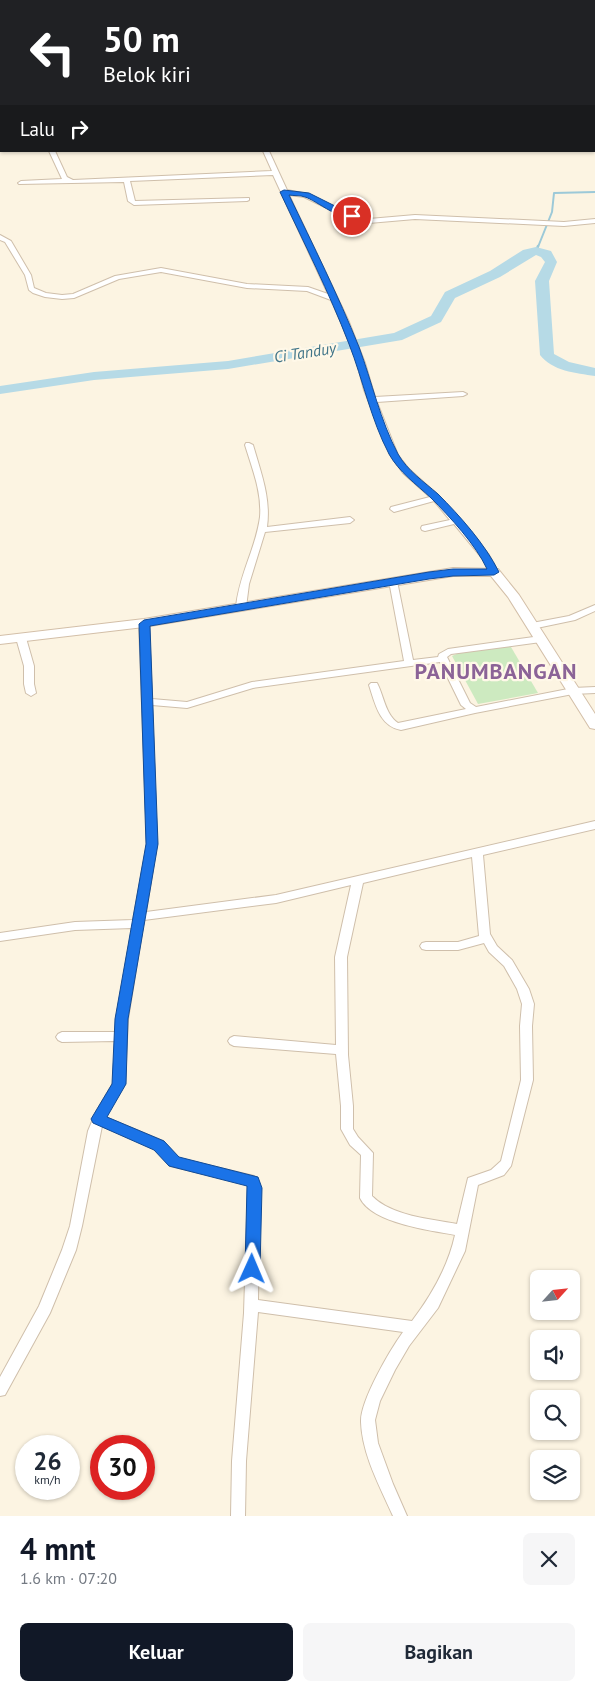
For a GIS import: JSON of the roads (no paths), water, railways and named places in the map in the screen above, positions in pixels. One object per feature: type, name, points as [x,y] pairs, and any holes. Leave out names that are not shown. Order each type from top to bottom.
[{"type":"main road","points":[[0,640],[144,624],[453,572],[494,572],[503,582],[541,638],[595,725]]},
{"type":"street","points":[[52,152],[62,175],[68,181]]},
{"type":"street","points":[[266,152],[274,173],[345,322],[361,363],[372,400],[398,462],[436,498],[486,557],[494,572]]},
{"type":"street","points":[[21,183],[274,173]]},
{"type":"street","points":[[127,180],[131,201],[134,203],[247,199]]},
{"type":"street","points":[[284,192],[306,194],[345,215],[369,221],[420,217],[564,224],[595,221]]},
{"type":"street","points":[[0,238],[8,241],[28,275],[31,288],[35,292],[45,295],[62,298],[74,296],[117,278],[161,270],[255,286],[304,288],[334,299]]},
{"type":"street","points":[[372,400],[463,394]]},
{"type":"street","points":[[242,607],[241,597],[244,584],[264,516],[263,495],[249,445]]},
{"type":"street","points":[[394,509],[436,498]]},
{"type":"street","points":[[261,530],[350,520]]},
{"type":"street","points":[[425,528],[456,521]]},
{"type":"street","points":[[393,581],[409,664]]},
{"type":"street","points":[[532,626],[572,618],[595,608]]},
{"type":"street","points":[[1,1388],[47,1304],[69,1250],[76,1226],[94,1131],[98,1119],[119,1084],[122,1019],[152,844],[144,624]]},
{"type":"street","points":[[21,638],[29,666],[31,693]]},
{"type":"street","points":[[475,710],[466,705],[442,654],[541,638]]},
{"type":"street","points":[[148,702],[187,705],[252,684],[287,682],[444,659]]},
{"type":"street","points":[[374,685],[389,722],[394,727],[573,691],[595,690]]},
{"type":"street","points":[[0,937],[75,926],[138,920],[276,899],[595,825]]},
{"type":"street","points":[[400,1516],[374,1452],[368,1420],[379,1387],[404,1342],[433,1304],[458,1251],[469,1189],[472,1182],[496,1174],[502,1170],[507,1162],[527,1080],[526,1026],[528,1004],[523,988],[508,962],[493,949],[486,938],[478,852]]},
{"type":"street","points":[[358,880],[341,957],[342,1050],[347,1129],[354,1142],[367,1153],[365,1191],[368,1202],[373,1206],[410,1220],[463,1231]]},
{"type":"street","points":[[426,946],[458,946],[486,938]]},
{"type":"street","points":[[62,1037],[121,1036]]},
{"type":"street","points":[[234,1041],[342,1050]]},
{"type":"street","points":[[98,1119],[159,1146],[174,1162],[253,1182],[252,1305],[239,1451],[238,1516]]},
{"type":"street","points":[[252,1305],[415,1328]]},
{"type":"waterway","points":[[538,247],[552,212],[554,193],[595,192]]},
{"type":"waterway","name":"Ci Tanduy","points":[[536,251],[538,246]]},
{"type":"waterway","name":"Ci Tanduy","points":[[0,390],[94,376],[228,365],[397,337],[436,319],[450,295],[495,274],[528,253],[536,251],[546,254],[551,262],[542,281],[547,355],[558,363],[576,369],[595,372]]},
{"type":"district","name":"PANUMBANGAN","points":[[496,671]]}]
